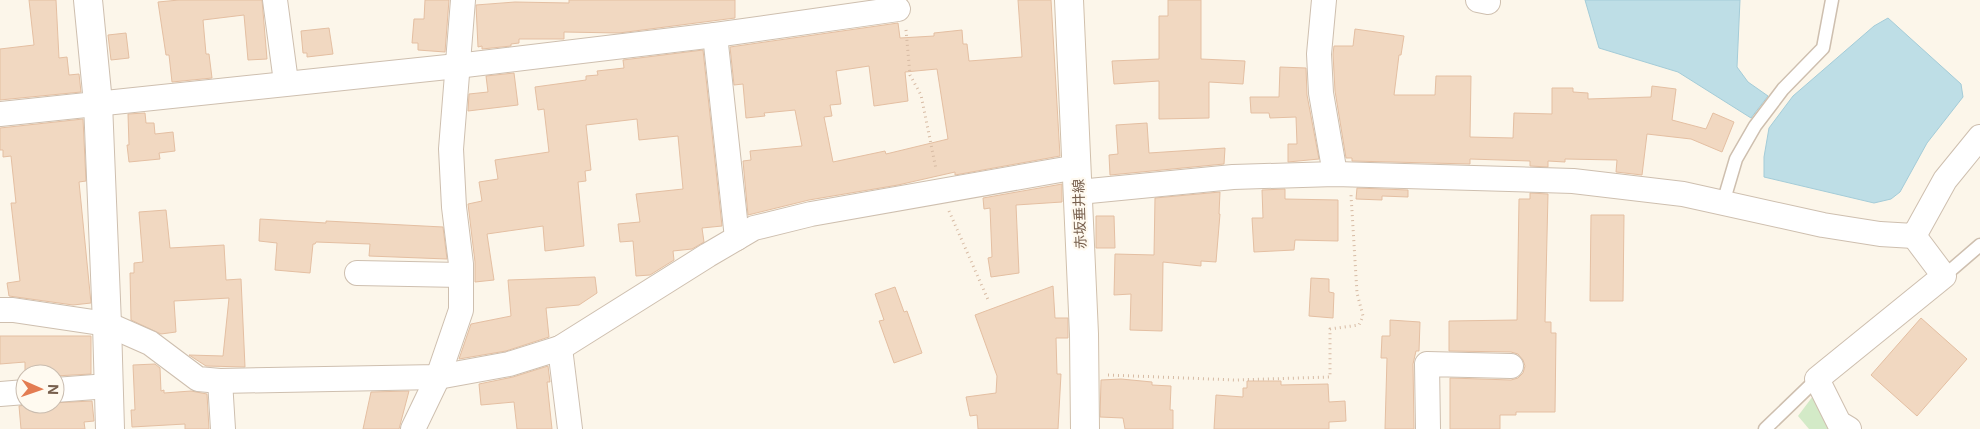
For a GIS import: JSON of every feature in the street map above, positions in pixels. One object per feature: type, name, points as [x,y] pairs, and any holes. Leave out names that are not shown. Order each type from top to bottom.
[{"type":"street","points":[[88,0],[98,103],[110,429]]},
{"type":"street","points":[[275,0],[286,82]]},
{"type":"street","points":[[413,429],[438,377],[461,310],[461,275],[454,207],[451,149],[463,0]]},
{"type":"street","name":"赤坂垂井線","points":[[1069,0],[1078,179],[1085,429]]},
{"type":"street","points":[[1324,0],[1318,54],[1321,93],[1342,174]]},
{"type":"street","points":[[0,114],[286,82],[457,66],[714,35],[898,9]]},
{"type":"street","points":[[714,35],[737,238]]},
{"type":"street","points":[[1914,236],[1946,180],[1980,137]]},
{"type":"street","points":[[0,310],[13,310],[107,324],[150,343],[198,379],[220,381],[438,377],[509,364],[560,348],[754,228],[810,214],[941,192],[1078,179],[1342,174],[1573,181],[1683,194],[1823,225],[1870,233],[1914,236],[1944,276],[1817,378],[1839,423],[1849,429]]},
{"type":"street","points":[[357,273],[461,275]]},
{"type":"street","points":[[560,348],[570,429]]},
{"type":"street","points":[[1428,429],[1427,364],[1511,366]]},
{"type":"street","points":[[220,381],[223,429]]},
{"type":"street","points":[[65,389],[108,386]]},
{"type":"street","points":[[0,394],[15,393]]},
{"type":"lane","points":[[1723,203],[1736,159],[1755,126],[1783,90],[1823,48],[1832,0]]},
{"type":"lane","points":[[1944,276],[1980,245]]},
{"type":"lane","points":[[1765,429],[1817,378]]},
{"type":"path","points":[[898,9],[905,18],[910,75],[921,95],[941,192],[989,302]]},
{"type":"path","points":[[1084,374],[1236,380],[1330,377],[1330,329],[1359,325],[1363,316],[1357,292],[1352,203],[1342,174]]},
{"type":"green space","points":[[1813,396],[1830,429],[1809,429],[1798,416]]},
{"type":"water","points":[[1585,0],[1740,0],[1737,67],[1748,82],[1768,96],[1751,118],[1678,72],[1599,48]]},
{"type":"water","points":[[1888,18],[1961,84],[1963,97],[1927,143],[1900,192],[1891,199],[1874,203],[1764,177],[1764,157],[1769,128],[1793,96],[1874,26]]},
{"type":"building","points":[[29,0],[56,0],[59,58],[67,57],[69,75],[79,74],[81,92],[0,100],[0,49],[34,45]]},
{"type":"building","points":[[179,0],[262,0],[267,59],[248,60],[244,15],[203,20],[206,54],[209,54],[212,78],[172,82],[169,55],[166,55],[158,2]]},
{"type":"building","points":[[425,0],[449,0],[445,52],[418,50],[418,43],[412,43],[414,19],[424,19]]},
{"type":"building","points":[[569,0],[735,0],[735,18],[619,33],[564,32],[564,39],[519,39],[519,43],[511,44],[511,46],[482,49],[482,46],[478,47],[476,5],[515,2],[569,3]]},
{"type":"building","points":[[1018,0],[1051,0],[1060,156],[955,175],[955,172],[898,185],[809,200],[748,215],[743,161],[751,160],[750,151],[802,146],[795,110],[764,113],[765,116],[746,118],[743,84],[734,85],[730,47],[898,23],[900,38],[934,36],[934,33],[962,30],[963,44],[967,44],[969,61],[1022,57]],"holes":[[[869,66],[874,106],[908,101],[905,72],[937,69],[948,139],[886,154],[885,151],[833,162],[824,117],[832,116],[830,105],[841,104],[836,71]]]},
{"type":"building","points":[[1168,0],[1201,0],[1201,59],[1245,61],[1243,84],[1209,82],[1209,118],[1159,119],[1159,81],[1114,84],[1112,61],[1159,59],[1159,16],[1168,16]]},
{"type":"building","points":[[329,28],[333,54],[307,57],[307,53],[303,53],[301,31]]},
{"type":"building","points":[[1355,29],[1404,36],[1401,55],[1399,55],[1394,95],[1435,95],[1436,76],[1471,76],[1470,137],[1513,138],[1514,113],[1552,114],[1552,88],[1573,88],[1573,92],[1588,93],[1588,99],[1651,97],[1652,86],[1676,89],[1672,120],[1706,129],[1713,113],[1734,122],[1722,152],[1691,139],[1647,134],[1642,175],[1616,172],[1617,160],[1565,159],[1565,162],[1548,161],[1548,167],[1530,166],[1530,161],[1470,159],[1470,164],[1352,161],[1352,158],[1346,158],[1335,91],[1333,54],[1334,46],[1353,46]]},
{"type":"building","points":[[126,33],[129,58],[111,60],[108,35]]},
{"type":"building","points":[[703,50],[722,226],[702,228],[704,242],[692,249],[673,251],[674,260],[650,275],[636,276],[633,241],[620,242],[618,224],[640,222],[636,194],[683,189],[678,136],[639,140],[637,119],[586,125],[591,170],[585,171],[586,181],[578,182],[584,246],[545,251],[543,226],[487,234],[494,280],[475,282],[475,262],[468,204],[482,201],[479,182],[498,179],[495,160],[549,152],[544,109],[538,110],[535,87],[586,80],[586,76],[598,75],[597,71],[624,68],[623,60]]},
{"type":"building","points":[[1280,67],[1306,68],[1307,95],[1319,159],[1288,162],[1288,144],[1297,144],[1296,117],[1270,118],[1269,113],[1251,113],[1250,97],[1279,97]]},
{"type":"building","points":[[514,73],[518,105],[468,111],[469,94],[488,92],[486,76]]},
{"type":"building","points":[[145,113],[146,123],[154,123],[155,134],[173,132],[175,151],[159,153],[160,159],[129,162],[127,145],[129,145],[128,114]]},
{"type":"building","points":[[83,119],[86,181],[79,182],[91,303],[73,305],[9,296],[7,283],[20,281],[11,203],[16,203],[11,156],[3,157],[3,150],[0,150],[0,128]]},
{"type":"building","points":[[1147,123],[1149,153],[1225,148],[1224,164],[1110,175],[1109,155],[1118,154],[1116,125]]},
{"type":"building","points":[[1062,184],[1062,202],[1016,205],[1019,273],[991,277],[988,258],[992,257],[990,208],[984,209],[983,198]]},
{"type":"building","points":[[1357,188],[1408,190],[1408,197],[1382,196],[1382,200],[1356,199]]},
{"type":"building","points":[[1285,189],[1285,199],[1338,200],[1338,241],[1295,240],[1294,250],[1254,252],[1252,218],[1263,218],[1262,190]]},
{"type":"building","points":[[1220,192],[1216,262],[1201,261],[1201,266],[1163,262],[1162,331],[1130,330],[1131,294],[1114,295],[1115,254],[1154,255],[1155,198]]},
{"type":"building","points":[[1530,193],[1548,194],[1545,322],[1551,322],[1551,333],[1556,333],[1555,412],[1516,412],[1516,415],[1500,415],[1500,429],[1450,429],[1450,378],[1511,380],[1518,378],[1523,373],[1525,366],[1518,354],[1511,352],[1449,351],[1449,321],[1517,320],[1519,199],[1530,199]]},
{"type":"building","points":[[166,210],[170,248],[224,245],[226,280],[241,279],[245,367],[206,366],[189,355],[223,356],[229,298],[174,301],[176,332],[161,334],[131,320],[130,273],[134,273],[134,263],[143,262],[139,212]]},
{"type":"building","points":[[1591,215],[1624,215],[1623,301],[1590,301]]},
{"type":"building","points":[[1096,216],[1114,216],[1115,248],[1096,248]]},
{"type":"building","points":[[260,219],[443,227],[447,259],[369,256],[370,244],[316,242],[313,244],[310,273],[275,270],[277,243],[259,241]]},
{"type":"building","points":[[595,277],[597,293],[579,305],[546,308],[549,337],[506,351],[459,359],[471,324],[511,316],[508,280]]},
{"type":"building","points":[[1311,278],[1329,279],[1329,292],[1334,293],[1333,318],[1309,316]]},
{"type":"building","points":[[1053,286],[1055,318],[1068,318],[1068,338],[1056,338],[1057,374],[1061,374],[1058,429],[978,429],[977,415],[970,416],[966,397],[996,393],[997,376],[975,315]]},
{"type":"building","points":[[895,287],[904,312],[907,311],[922,353],[894,363],[879,321],[884,320],[875,294]]},
{"type":"building","points":[[1921,318],[1967,359],[1917,416],[1871,375]]},
{"type":"building","points":[[1390,320],[1420,322],[1419,351],[1416,351],[1413,364],[1414,429],[1385,429],[1387,358],[1381,358],[1382,336],[1390,336]]},
{"type":"building","points":[[0,336],[91,336],[91,374],[65,375],[65,364],[25,364],[25,362],[0,364]]},
{"type":"building","points":[[155,364],[160,368],[161,391],[164,390],[164,393],[191,391],[207,394],[209,429],[185,429],[185,424],[132,427],[131,410],[135,410],[133,365]]},
{"type":"building","points":[[548,366],[550,382],[547,382],[552,429],[517,429],[514,402],[481,405],[479,384],[513,377]]},
{"type":"building","points":[[1121,379],[1152,382],[1152,385],[1171,386],[1170,410],[1173,410],[1173,429],[1125,429],[1123,418],[1100,417],[1101,380]]},
{"type":"building","points":[[1247,381],[1281,381],[1281,385],[1328,384],[1329,402],[1345,401],[1346,421],[1329,422],[1329,429],[1214,429],[1216,395],[1243,397],[1243,388],[1247,388]]},
{"type":"building","points":[[409,391],[399,429],[363,429],[371,392]]},
{"type":"building","points":[[92,401],[94,421],[84,422],[85,429],[21,429],[20,414],[65,414],[65,402]]}]
